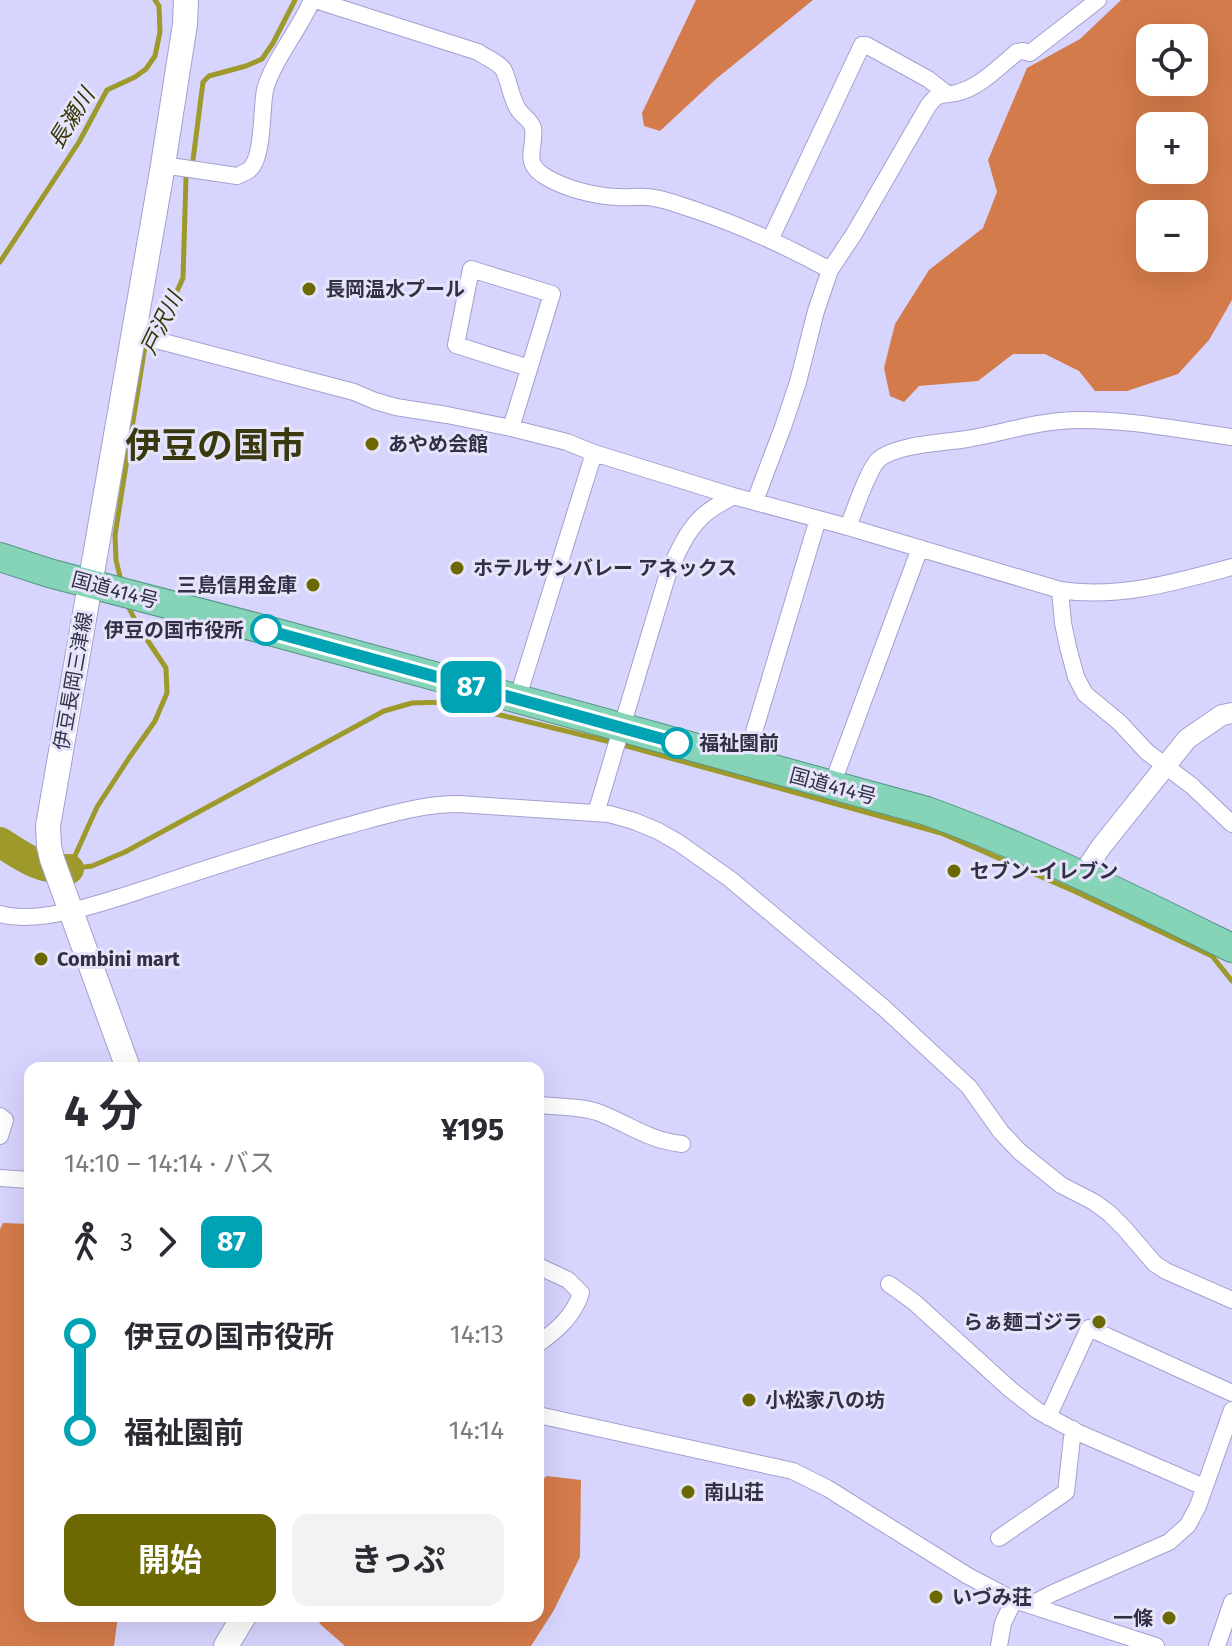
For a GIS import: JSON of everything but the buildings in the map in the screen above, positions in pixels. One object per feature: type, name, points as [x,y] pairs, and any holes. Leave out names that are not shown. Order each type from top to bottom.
[{"type":"highway","name":"国道414号","points":[[0,557],[517,700],[619,739],[745,762],[927,811],[1082,875],[1232,948]]},
{"type":"main road","name":"伊豆長岡三津線","points":[[126,1062],[52,859],[48,826],[163,165],[186,0]]},
{"type":"main road","points":[[226,1646],[240,1622]]},
{"type":"street","points":[[163,165],[237,176],[248,171],[257,152],[268,82],[313,0],[478,52],[501,67],[518,111],[531,123],[531,159],[536,170],[546,178],[594,194],[654,198],[729,221],[830,270]]},
{"type":"street","points":[[755,501],[798,382],[830,270],[928,106],[935,97],[955,93],[980,82],[1017,52],[1030,53],[1098,0]]},
{"type":"street","points":[[770,240],[862,45],[901,64],[946,93]]},
{"type":"street","points":[[511,428],[552,294],[471,269],[456,345],[529,368]]},
{"type":"street","points":[[133,334],[344,389],[396,407],[511,428],[567,442],[733,496],[1060,590],[1079,593],[1156,587],[1232,567]]},
{"type":"street","points":[[848,527],[878,460],[913,446],[1073,420],[1111,421],[1232,437]]},
{"type":"street","points":[[517,700],[594,453]]},
{"type":"street","points":[[596,813],[669,570],[695,525],[706,513],[733,496]]},
{"type":"street","points":[[745,762],[818,519]]},
{"type":"street","points":[[832,785],[920,548]]},
{"type":"street","points":[[1060,590],[1068,647],[1076,677],[1085,694],[1232,824]]},
{"type":"street","points":[[1082,875],[1187,739],[1222,715],[1232,713]]},
{"type":"street","points":[[0,914],[18,917],[71,910],[277,845],[408,808],[459,804],[609,814],[634,821],[679,843],[730,879],[925,1044],[969,1087],[1001,1132],[1030,1161],[1061,1185],[1109,1213],[1155,1264],[1232,1300]]},
{"type":"street","points":[[544,1106],[599,1112],[653,1138],[682,1144]]},
{"type":"street","points":[[0,1116],[5,1120],[0,1136]]},
{"type":"street","points":[[0,1178],[24,1180]]},
{"type":"street","points":[[544,1269],[568,1280],[581,1293],[576,1308],[544,1340]]},
{"type":"street","points":[[889,1284],[914,1302],[1011,1390],[1048,1417],[1204,1487]]},
{"type":"street","points":[[1048,1417],[1089,1328],[1232,1393]]},
{"type":"street","points":[[1032,1604],[1169,1542],[1188,1525],[1232,1410]]},
{"type":"street","points":[[544,1416],[793,1471],[827,1488],[968,1576],[1014,1600],[1156,1646]]},
{"type":"street","points":[[999,1538],[1066,1492],[1073,1429]]},
{"type":"street","points":[[999,1646],[1003,1623],[1014,1600]]},
{"type":"street","points":[[1217,1646],[1232,1602]]},
{"type":"shaded area","points":[[696,0],[813,0],[716,79],[660,131],[644,126],[642,113]]},
{"type":"shaded area","points":[[1121,0],[1232,0],[1232,300],[1209,340],[1178,374],[1127,391],[1095,391],[1079,371],[1045,354],[1013,354],[978,381],[919,386],[904,402],[890,396],[884,368],[895,324],[929,270],[983,228],[997,192],[988,160],[1027,68],[1080,39]]},
{"type":"shaded area","points":[[3,1223],[24,1224],[24,1622],[117,1622],[114,1646],[0,1646],[0,1229]]},
{"type":"shaded area","points":[[547,1476],[581,1480],[580,1557],[554,1610],[531,1646],[345,1646],[320,1624],[544,1622],[544,1478]]},
{"type":"waterway","name":"長瀬川","points":[[0,262],[79,142],[107,90],[135,77],[146,69],[155,56],[160,32],[159,6],[155,0]]},
{"type":"waterway","name":"戸沢川","points":[[121,581],[115,535],[144,352],[151,332],[174,298],[183,278],[186,177],[193,160],[203,82],[209,76],[262,59],[295,0]]},
{"type":"waterway","name":"戸沢川","points":[[69,869],[97,807],[155,721],[167,693],[166,668],[128,606]]},
{"type":"waterway","points":[[69,869],[92,866],[125,852],[384,711],[412,703],[447,702],[623,745],[941,833],[1212,956],[1232,981]]},
{"type":"waterway","name":"戸沢川","points":[[0,842],[40,865],[69,869]]},
{"type":"bus line","name":"87","points":[[266,630],[677,743]]},
{"type":"place","name":"長岡温水プール","points":[[309,289]]},
{"type":"place","name":"あやめ会館","points":[[372,444]]},
{"type":"place","name":"ホテルサンバレー アネックス","points":[[457,568]]},
{"type":"place","name":"三島信用金庫","points":[[313,585]]},
{"type":"place","name":"伊豆の国市役所","points":[[266,630]]},
{"type":"place","name":"福祉園前","points":[[677,743]]},
{"type":"place","name":"セブン-イレブン","points":[[954,871]]},
{"type":"place","name":"Combini mart","points":[[41,959]]},
{"type":"place","name":"らぁ麺ゴジラ","points":[[1099,1322]]},
{"type":"place","name":"小松家八の坊","points":[[749,1400]]},
{"type":"place","name":"南山荘","points":[[688,1492]]},
{"type":"place","name":"いづみ荘","points":[[936,1597]]},
{"type":"place","name":"一條","points":[[1169,1618]]},
{"type":"district","name":"伊豆の国市","points":[[215,445]]}]
